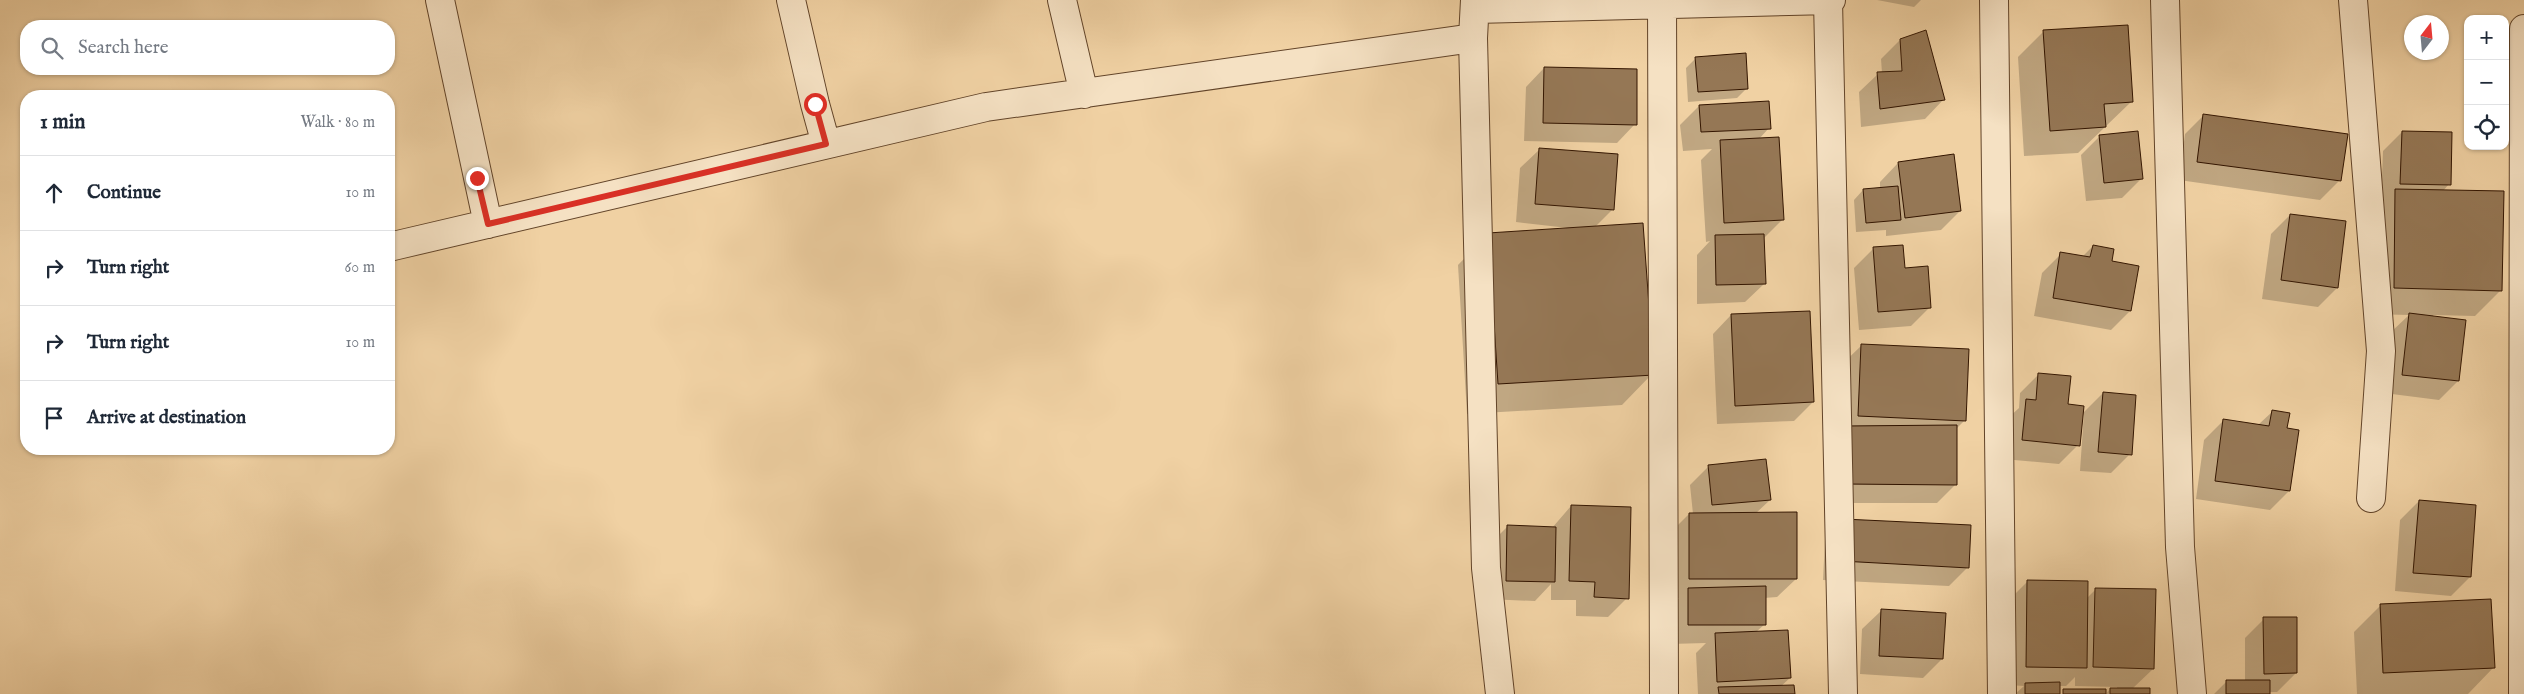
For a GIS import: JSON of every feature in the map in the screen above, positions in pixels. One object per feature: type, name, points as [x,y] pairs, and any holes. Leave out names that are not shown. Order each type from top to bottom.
[{"type":"street","points":[[440,0],[488,224]]},
{"type":"street","points":[[792,0],[815,104],[826,144]]},
{"type":"street","points":[[1062,0],[1084,94]]},
{"type":"street","points":[[1500,694],[1486,568],[1473,38],[1475,4],[1829,0],[1843,694]]},
{"type":"street","points":[[1994,0],[2002,694]]},
{"type":"street","points":[[2165,0],[2180,547],[2192,694]]},
{"type":"street","points":[[2353,0],[2381,351],[2371,498]]},
{"type":"street","points":[[1662,2],[1664,694]]},
{"type":"street","points":[[2523,694],[2524,29]]},
{"type":"street","points":[[395,246],[986,107],[1473,38]]},
{"type":"building","points":[[2128,25],[2133,102],[2104,104],[2106,127],[2050,131],[2043,30]]},
{"type":"building","points":[[1926,30],[1945,100],[1880,109],[1877,72],[1902,71],[1900,39]]},
{"type":"building","points":[[1746,53],[1748,89],[1698,92],[1695,57]]},
{"type":"building","points":[[1544,67],[1637,69],[1637,125],[1543,123]]},
{"type":"building","points":[[1769,101],[1771,129],[1701,132],[1699,105]]},
{"type":"building","points":[[2203,114],[2348,134],[2341,181],[2197,162]]},
{"type":"building","points":[[2138,131],[2143,179],[2104,183],[2099,135]]},
{"type":"building","points":[[2402,131],[2452,132],[2451,185],[2400,184]]},
{"type":"building","points":[[1779,137],[1784,220],[1724,223],[1720,140]]},
{"type":"building","points":[[1539,148],[1618,154],[1614,210],[1535,204]]},
{"type":"building","points":[[1954,154],[1961,211],[1905,218],[1898,162]]},
{"type":"building","points":[[1898,186],[1901,220],[1866,223],[1863,189]]},
{"type":"building","points":[[2395,189],[2504,191],[2502,291],[2394,288]]},
{"type":"building","points":[[2290,214],[2346,221],[2338,288],[2281,280]]},
{"type":"building","points":[[1643,223],[1654,375],[1498,384],[1488,233]]},
{"type":"building","points":[[1764,234],[1766,284],[1716,285],[1715,235]]},
{"type":"building","points":[[1903,245],[1905,268],[1928,266],[1931,308],[1878,312],[1873,247]]},
{"type":"building","points":[[2093,245],[2114,249],[2112,261],[2139,266],[2131,311],[2053,298],[2060,252],[2090,257]]},
{"type":"building","points":[[1810,311],[1814,402],[1735,406],[1731,314]]},
{"type":"building","points":[[2409,313],[2466,320],[2459,381],[2402,375]]},
{"type":"building","points":[[1861,344],[1969,349],[1966,421],[1858,416]]},
{"type":"building","points":[[2038,373],[2071,376],[2068,404],[2084,406],[2080,446],[2022,440],[2026,399],[2036,400]]},
{"type":"building","points":[[2103,392],[2136,395],[2132,455],[2098,452]]},
{"type":"building","points":[[2272,410],[2290,413],[2287,428],[2299,430],[2290,491],[2215,481],[2223,419],[2269,426]]},
{"type":"building","points":[[1957,425],[1957,485],[1844,484],[1844,426]]},
{"type":"building","points":[[1766,459],[1771,500],[1712,505],[1708,465]]},
{"type":"building","points":[[2419,500],[2476,505],[2471,577],[2413,573]]},
{"type":"building","points":[[1571,505],[1631,507],[1629,599],[1594,597],[1595,582],[1569,581]]},
{"type":"building","points":[[1797,512],[1797,579],[1689,579],[1689,513]]},
{"type":"building","points":[[1843,519],[1971,525],[1969,568],[1841,561]]},
{"type":"building","points":[[1507,525],[1556,527],[1555,582],[1506,581]]},
{"type":"building","points":[[2027,580],[2088,581],[2087,668],[2026,667]]},
{"type":"building","points":[[1766,586],[1766,625],[1688,625],[1688,588]]},
{"type":"building","points":[[2095,588],[2156,589],[2154,669],[2093,667]]},
{"type":"building","points":[[2491,599],[2495,668],[2383,673],[2380,604]]},
{"type":"building","points":[[1881,609],[1946,613],[1943,659],[1879,656]]},
{"type":"building","points":[[2263,617],[2297,617],[2297,673],[2264,674]]},
{"type":"building","points":[[1788,630],[1791,678],[1717,682],[1715,633]]},
{"type":"building","points":[[2226,680],[2270,680],[2270,694],[2226,694]]},
{"type":"building","points":[[2060,682],[2060,694],[2025,694],[2025,683]]},
{"type":"building","points":[[1794,685],[1795,694],[1719,694],[1718,687]]},
{"type":"building","points":[[2110,688],[2150,688],[2150,694],[2110,694]]},
{"type":"building","points":[[2063,689],[2106,689],[2106,694],[2063,694]]},
{"type":"route","points":[[477,178],[488,224],[826,144],[815,104]]}]
